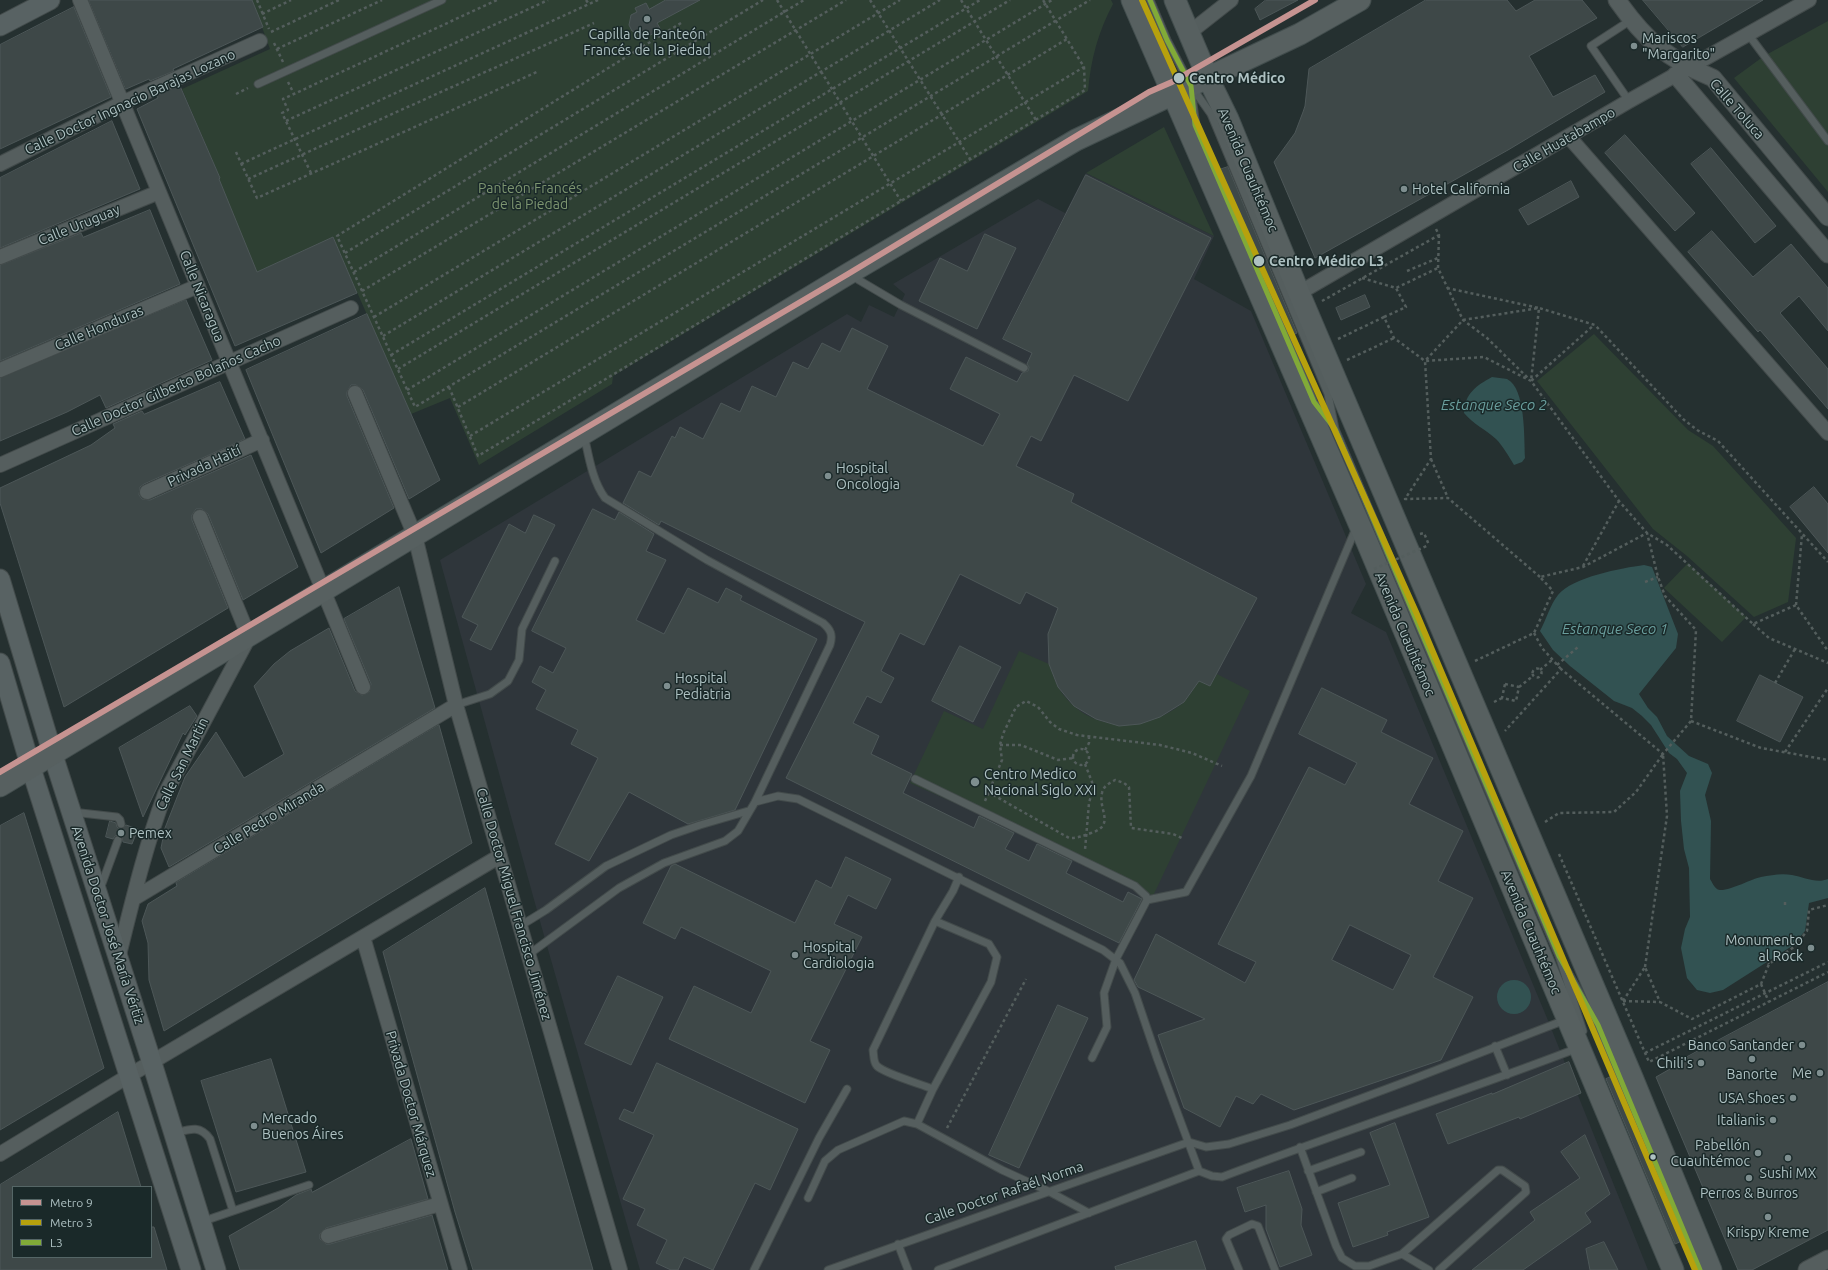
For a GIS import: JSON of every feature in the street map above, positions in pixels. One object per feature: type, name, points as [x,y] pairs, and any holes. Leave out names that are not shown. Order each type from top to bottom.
[{"type":"main road","points":[[0,26],[50,0]]},
{"type":"main road","name":"Avenida Cuauhtémoc","points":[[1132,0],[1190,86],[1358,522],[1568,1019],[1583,1044],[1673,1270]]},
{"type":"main road","name":"Avenida Cuauhtémoc","points":[[1175,0],[1189,33],[1190,86],[1228,119],[1299,293],[1632,1077],[1711,1270]]},
{"type":"main road","points":[[0,786],[324,592],[848,274],[1076,140],[1300,34],[1360,0]]},
{"type":"main road","name":"Avenida Doctor José María Vértiz","points":[[0,579],[53,755],[152,1063],[216,1270]]},
{"type":"main road","name":"Avenida Doctor José María Vértiz","points":[[0,663],[31,768],[191,1270]]},
{"type":"street","name":"Calle Nicaragua","points":[[80,0],[363,687]]},
{"type":"street","points":[[1189,33],[1231,0]]},
{"type":"street","name":"Calle Toluca","points":[[1617,0],[1631,20],[1683,72],[1828,254]]},
{"type":"street","name":"Calle Huatabampo","points":[[1299,293],[1629,101],[1809,0]]},
{"type":"street","name":"Calle Doctor Ingnacio Barajas Lozano","points":[[0,164],[122,103],[265,37]]},
{"type":"street","name":"Calle Toluca","points":[[1683,72],[1713,78],[1828,217]]},
{"type":"street","points":[[1569,137],[1828,433]]},
{"type":"street","name":"Calle Uruguay","points":[[0,257],[159,192]]},
{"type":"street","name":"Calle Honduras","points":[[0,370],[198,286]]},
{"type":"street","name":"Calle Doctor Gilberto Bolaños Cacho","points":[[0,465],[351,308]]},
{"type":"street","name":"Calle Doctor Miguel Francisco Jiménez","points":[[355,393],[414,536],[456,705],[620,1270]]},
{"type":"street","name":"Privada Haití","points":[[147,492],[262,440]]},
{"type":"street","points":[[200,517],[249,636]]},
{"type":"street","name":"Calle San Martin","points":[[133,899],[165,794],[249,636]]},
{"type":"street","name":"Calle Pedro Miranda","points":[[133,899],[456,705]]},
{"type":"street","points":[[0,1154],[130,1075],[500,856]]},
{"type":"street","points":[[118,959],[133,899]]},
{"type":"street","name":"Privada Doctor Márquez","points":[[363,937],[460,1270]]},
{"type":"street","points":[[328,1236],[440,1204]]},
{"type":"street","points":[[1811,1269],[1828,1259]]},
{"type":"lane","points":[[258,84],[442,0]]},
{"type":"lane","points":[[938,1270],[1199,1171],[1212,1176],[1222,1177],[1300,1147],[1506,1075],[1583,1044],[1558,956],[1335,429],[1328,394],[1211,114],[1190,86],[1167,40],[1150,0]]},
{"type":"lane","points":[[1629,101],[1591,46],[1631,20]]},
{"type":"lane","points":[[1748,34],[1828,141]]},
{"type":"lane","points":[[1190,86],[1195,124],[1314,402],[1335,429]]},
{"type":"lane","points":[[848,274],[901,305],[1024,368]]},
{"type":"lane","points":[[528,955],[618,888],[664,862],[725,841],[738,831],[755,802],[830,645],[832,637],[830,629],[823,623],[707,560],[605,498],[599,489],[594,476],[584,433]]},
{"type":"lane","points":[[1147,900],[1186,892],[1247,782],[1358,522]]},
{"type":"lane","points":[[456,705],[490,694],[508,681],[519,660],[522,629],[556,561]]},
{"type":"lane","points":[[916,779],[1135,886],[1146,896],[1147,900]]},
{"type":"lane","points":[[755,802],[778,796],[798,799],[959,877],[1103,950],[1116,959],[1135,993],[1157,1058],[1199,1171]]},
{"type":"lane","points":[[72,812],[117,817],[121,824]]},
{"type":"lane","points":[[520,926],[546,910],[606,866],[671,836],[723,817],[748,812]]},
{"type":"lane","points":[[98,895],[118,840]]},
{"type":"lane","points":[[933,1089],[903,1078],[877,1066],[874,1062],[873,1050],[935,920],[953,891],[959,877]]},
{"type":"lane","points":[[1092,1058],[1107,1026],[1104,994],[1116,959],[1147,900]]},
{"type":"lane","points":[[917,1124],[933,1089],[991,982],[997,957],[989,944],[935,920]]},
{"type":"lane","points":[[1558,956],[1598,1025],[1700,1270]]},
{"type":"lane","points":[[1189,1142],[1206,1147],[1229,1144],[1312,1117],[1568,1019]]},
{"type":"lane","points":[[1495,1046],[1506,1075]]},
{"type":"lane","points":[[754,1270],[811,1155],[847,1089]]},
{"type":"lane","points":[[808,1198],[825,1161],[838,1150],[904,1121],[917,1124],[1002,1170],[1048,1191],[1089,1213]]},
{"type":"lane","points":[[174,1133],[194,1128],[198,1128],[205,1132],[210,1139],[233,1211]]},
{"type":"lane","name":"Calle Doctor Rafaél Norma","points":[[828,1270],[1189,1142]]},
{"type":"lane","points":[[1300,1147],[1336,1246],[1342,1258],[1355,1266],[1369,1266],[1402,1254],[1498,1170],[1502,1170],[1525,1186],[1526,1192],[1439,1270]]},
{"type":"lane","points":[[1308,1171],[1361,1152]]},
{"type":"lane","points":[[811,1155],[825,1161]]},
{"type":"lane","points":[[1316,1192],[1352,1178]]},
{"type":"lane","points":[[200,1222],[309,1185]]},
{"type":"lane","points":[[1239,1270],[1226,1239],[1229,1234],[1252,1224],[1258,1226],[1275,1270]]},
{"type":"lane","points":[[898,1244],[908,1270]]},
{"type":"lane","points":[[1402,1254],[1429,1270]]},
{"type":"path","points":[[262,14],[291,0]]},
{"type":"path","points":[[265,37],[339,0]]},
{"type":"path","points":[[277,49],[382,0]]},
{"type":"path","points":[[311,173],[282,112],[288,110],[283,99],[497,0]]},
{"type":"path","points":[[286,121],[548,0]]},
{"type":"path","points":[[586,0],[589,4]]},
{"type":"path","points":[[241,164],[598,0]]},
{"type":"path","points":[[345,253],[763,0]]},
{"type":"path","points":[[777,0],[901,201]]},
{"type":"path","points":[[354,272],[804,0]]},
{"type":"path","points":[[362,292],[846,0]]},
{"type":"path","points":[[870,0],[970,159]]},
{"type":"path","points":[[374,317],[900,0]]},
{"type":"path","points":[[383,336],[940,0]]},
{"type":"path","points":[[961,0],[1036,120]]},
{"type":"path","points":[[391,355],[980,0]]},
{"type":"path","points":[[398,369],[1010,0]]},
{"type":"path","points":[[449,387],[478,456],[1085,90],[1084,67],[1043,0]]},
{"type":"path","points":[[407,390],[1052,0]]},
{"type":"path","points":[[681,23],[337,236],[415,407],[1090,0]]},
{"type":"path","points":[[248,179],[594,23]]},
{"type":"path","points":[[458,407],[1067,40]]},
{"type":"path","points":[[470,436],[1084,67]]},
{"type":"path","points":[[236,152],[257,198],[539,70]]},
{"type":"path","points":[[1430,218],[1439,235],[1438,268],[1463,320],[1487,338],[1531,381],[1619,501],[1647,533],[1667,544],[1769,638],[1828,664]]},
{"type":"path","points":[[1320,302],[1439,235]]},
{"type":"path","points":[[1407,271],[1438,258]]},
{"type":"path","points":[[1354,262],[1362,278],[1396,288],[1438,268]]},
{"type":"path","points":[[1336,340],[1406,307],[1396,288]]},
{"type":"path","points":[[1447,288],[1539,308],[1595,325],[1683,419],[1697,430],[1718,442],[1828,562]]},
{"type":"path","points":[[1475,661],[1534,634],[1553,591],[1540,577],[1448,498],[1431,459],[1425,361],[1463,320],[1539,308]]},
{"type":"path","points":[[1531,381],[1539,308]]},
{"type":"path","points":[[1384,318],[1394,338],[1425,361],[1484,357],[1531,381]]},
{"type":"path","points":[[1531,381],[1595,325]]},
{"type":"path","points":[[1345,361],[1394,338]]},
{"type":"path","points":[[1431,459],[1405,499],[1448,498]]},
{"type":"path","points":[[1583,567],[1619,501]]},
{"type":"path","points":[[1374,569],[1429,545],[1424,533],[1420,534]]},
{"type":"path","points":[[1540,577],[1583,567],[1647,533]]},
{"type":"path","points":[[1545,822],[1559,813],[1614,812],[1636,792],[1663,754],[1691,721],[1696,630],[1665,596],[1658,577],[1647,533]]},
{"type":"path","points":[[1802,534],[1796,605],[1828,652]]},
{"type":"path","points":[[1645,582],[1658,577]]},
{"type":"path","points":[[1753,624],[1796,605]]},
{"type":"path","points":[[1534,634],[1542,648],[1557,665],[1663,754],[1667,816],[1645,967],[1623,1001],[1660,1002],[1692,1019],[1761,984],[1769,964],[1794,947],[1807,931],[1809,910],[1828,905]]},
{"type":"path","points":[[1557,665],[1578,647]]},
{"type":"path","points":[[1775,683],[1795,649]]},
{"type":"path","points":[[1494,702],[1502,698],[1516,701],[1519,687],[1533,676],[1532,673],[1534,669],[1540,670],[1552,660]]},
{"type":"path","points":[[1506,731],[1562,669]]},
{"type":"path","points":[[1533,676],[1536,678],[1540,677],[1540,670]]},
{"type":"path","points":[[1502,698],[1505,684],[1519,687]]},
{"type":"path","points":[[1785,752],[1828,688]]},
{"type":"path","points":[[981,811],[1002,760],[1000,745],[1003,734],[1016,707],[1026,701],[1038,707],[1050,722],[1059,729],[1077,735],[1160,745],[1192,753],[1222,766]]},
{"type":"path","points":[[1691,721],[1761,748],[1828,760]]},
{"type":"path","points":[[1086,750],[1090,736]]},
{"type":"path","points":[[1000,745],[1021,745],[1058,760],[1073,758]]},
{"type":"path","points":[[1085,764],[1077,764],[1073,758],[1073,754],[1078,749],[1086,750]]},
{"type":"path","points":[[1085,764],[1089,759],[1089,755],[1086,750]]},
{"type":"path","points":[[1083,860],[1087,844],[1089,803],[1093,788],[1085,764]]},
{"type":"path","points":[[988,792],[1069,838],[1078,838],[1097,831],[1105,822],[1102,793],[1105,786],[1115,780],[1124,783],[1129,787],[1131,828],[1173,834],[1184,839]]},
{"type":"path","points":[[1765,958],[1769,964]]},
{"type":"path","points":[[1645,1053],[1828,962]]},
{"type":"path","points":[[1645,967],[1660,1002]]},
{"type":"path","points":[[1649,1062],[1828,972]]},
{"type":"path","points":[[942,1137],[1026,979]]},
{"type":"path","points":[[1761,984],[1769,1002]]},
{"type":"shaded area","name":"Centro Medico Nacional Siglo XXI","points":[[1086,173],[1214,236],[1194,279],[1251,311],[1366,584],[1351,613],[1386,632],[1547,1018],[1648,1270],[640,1270],[543,932],[440,560],[847,314],[861,322],[869,305],[894,317],[905,294],[893,284],[1038,199],[1065,213]]},
{"type":"green space","name":"Panteón Francés de la Piedad","points":[[252,0],[1111,0],[1113,4],[1099,35],[1091,68],[1088,91],[613,376],[612,384],[479,465],[450,398],[411,414],[333,238],[257,272],[174,199],[220,178],[182,89],[270,49]]},
{"type":"green space","points":[[1828,21],[1828,192],[1734,78],[1764,56]]},
{"type":"green space","points":[[1164,127],[1214,236],[1086,173]]},
{"type":"green space","points":[[1594,334],[1688,430],[1713,446],[1796,538],[1788,602],[1754,617],[1687,556],[1653,529],[1537,381]]},
{"type":"green space","points":[[1688,563],[1746,617],[1722,642],[1664,588]]},
{"type":"green space","points":[[1019,651],[1049,664],[1058,687],[1070,702],[1084,713],[1100,721],[1116,724],[1134,724],[1151,720],[1168,713],[1183,703],[1199,681],[1210,686],[1217,674],[1250,691],[1153,896],[1083,860],[910,783],[944,711],[983,729]]},
{"type":"water","name":"Estanque Seco 2","points":[[1492,377],[1507,379],[1513,384],[1518,392],[1521,403],[1524,427],[1525,458],[1522,462],[1514,465],[1496,439],[1464,413],[1467,400],[1472,391]]},
{"type":"water","name":"Estanque Seco 1","points":[[1644,565],[1652,567],[1678,634],[1676,648],[1639,694],[1648,708],[1657,717],[1667,736],[1689,756],[1708,764],[1712,773],[1705,795],[1711,821],[1710,879],[1717,889],[1725,890],[1757,878],[1780,874],[1788,874],[1819,881],[1828,879],[1828,898],[1809,903],[1805,931],[1792,946],[1723,990],[1710,993],[1697,990],[1687,978],[1681,948],[1685,929],[1690,917],[1689,868],[1684,849],[1680,791],[1687,773],[1677,759],[1669,753],[1651,725],[1642,716],[1632,708],[1614,701],[1570,666],[1553,650],[1540,631],[1555,599],[1565,589],[1574,583],[1598,574]]},
{"type":"water","points":[[1511,980],[1517,980],[1521,981],[1528,987],[1531,997],[1530,1004],[1524,1011],[1517,1014],[1511,1014],[1507,1013],[1500,1007],[1497,1000],[1497,994],[1498,990],[1504,983]]},
{"type":"building","points":[[89,0],[252,0],[263,27],[173,69],[174,71],[150,81],[149,79],[126,89]]},
{"type":"building","name":"Capilla de Panteón Francés de la Piedad","points":[[666,0],[700,0],[657,23],[661,30],[648,36],[632,31],[629,25],[631,15],[637,12],[635,8],[646,3],[649,9]]},
{"type":"building","points":[[1266,0],[1298,0],[1260,20],[1255,9]]},
{"type":"building","points":[[1426,0],[1507,0],[1516,11],[1535,0],[1582,0],[1597,18],[1529,56],[1553,97],[1595,75],[1605,92],[1508,150],[1315,258],[1274,162],[1295,133],[1303,112],[1309,69]]},
{"type":"building","points":[[1643,0],[1763,0],[1683,47]]},
{"type":"building","points":[[74,7],[111,97],[0,149],[0,45]]},
{"type":"building","points":[[180,86],[220,178],[219,179],[257,272],[333,237],[357,293],[235,346],[137,109],[158,98],[157,96]]},
{"type":"building","points":[[112,121],[140,189],[0,248],[0,178]]},
{"type":"building","points":[[1625,135],[1695,213],[1675,231],[1605,153]]},
{"type":"building","points":[[1711,148],[1776,226],[1755,243],[1691,164]]},
{"type":"building","points":[[1228,167],[1297,333],[1291,336],[1219,170]]},
{"type":"building","points":[[1086,175],[1211,238],[1128,401],[1074,375],[1041,441],[1031,436],[1016,466],[1074,494],[1071,502],[1257,598],[1210,686],[1199,681],[1184,702],[1160,717],[1140,724],[1119,726],[1096,719],[1074,706],[1058,687],[1049,664],[1048,634],[1058,608],[1026,592],[1020,604],[960,574],[924,645],[900,633],[881,671],[894,678],[881,703],[867,696],[853,723],[879,736],[871,754],[912,774],[903,793],[974,828],[979,816],[1014,833],[1005,849],[1029,861],[1037,844],[1072,861],[1066,873],[1123,902],[1128,892],[1142,899],[1119,943],[786,778],[865,622],[661,521],[659,525],[623,503],[639,471],[651,477],[672,436],[675,438],[680,427],[703,439],[721,403],[740,412],[752,386],[776,397],[793,362],[808,369],[822,343],[840,352],[852,328],[888,346],[867,389],[983,446],[1000,414],[950,389],[966,357],[1017,382],[1022,373],[1028,371],[1029,367],[1027,364],[1032,353],[1003,339]]},
{"type":"building","points":[[1571,181],[1579,197],[1528,225],[1519,210]]},
{"type":"building","points":[[150,210],[180,284],[0,361],[0,265],[81,233],[83,237]]},
{"type":"building","points":[[1712,231],[1753,277],[1791,244],[1828,288],[1828,331],[1799,296],[1780,313],[1828,369],[1828,409],[1760,330],[1758,332],[1688,252]]},
{"type":"building","points":[[985,234],[1016,248],[977,329],[919,301],[940,258],[967,271]]},
{"type":"building","points":[[1365,295],[1370,307],[1341,320],[1336,308]]},
{"type":"building","points":[[186,300],[212,360],[106,408],[100,395],[67,412],[0,441],[0,378]]},
{"type":"building","points":[[367,314],[440,480],[409,499],[363,390],[356,385],[351,385],[347,392],[347,396],[394,508],[321,553],[246,370]]},
{"type":"building","points":[[220,382],[245,439],[144,484],[140,487],[139,495],[142,499],[150,500],[251,455],[298,567],[243,600],[208,514],[202,509],[196,509],[192,515],[192,520],[228,608],[64,707],[0,503],[0,488],[91,445],[115,428],[113,424],[142,411],[144,414]]},
{"type":"building","points":[[1814,487],[1828,504],[1828,553],[1790,507]]},
{"type":"building","name":"Hospital Pediatria","points":[[593,509],[615,520],[619,512],[654,534],[646,551],[666,560],[636,620],[664,634],[688,588],[718,603],[726,588],[742,596],[740,600],[817,639],[735,810],[688,824],[629,792],[589,861],[555,844],[598,758],[571,744],[578,730],[536,709],[546,690],[532,682],[540,666],[553,673],[566,648],[532,631]]},
{"type":"building","points":[[534,515],[555,525],[491,650],[470,640],[478,625],[462,617],[509,524],[525,533]]},
{"type":"building","points":[[399,587],[435,708],[169,867],[161,848],[165,828],[185,777],[216,732],[244,778],[284,754],[254,686],[274,664],[290,651],[329,628],[355,691],[362,695],[369,692],[371,684],[344,619]]},
{"type":"building","points":[[960,646],[1001,667],[973,722],[932,701]]},
{"type":"building","points":[[1760,675],[1803,697],[1780,742],[1737,721]]},
{"type":"building","points":[[1322,688],[1387,720],[1381,732],[1433,758],[1409,804],[1463,831],[1438,881],[1473,898],[1433,977],[1473,997],[1441,1060],[1294,1110],[1261,1094],[1253,1104],[1236,1096],[1220,1127],[1184,1108],[1158,1035],[1205,1019],[1138,987],[1134,980],[1156,934],[1245,983],[1256,962],[1218,944],[1309,767],[1345,785],[1357,763],[1299,734]],"holes":[[[1350,925],[1411,955],[1393,990],[1332,960]]]},
{"type":"building","points":[[190,706],[197,716],[185,735],[183,733],[143,817],[119,748]]},
{"type":"building","points":[[439,725],[472,843],[164,1031],[149,980],[148,943],[142,921],[148,904],[177,886],[176,883]]},
{"type":"building","points":[[24,813],[104,1068],[0,1130],[0,826]]},
{"type":"building","name":"Pemex","points":[[110,821],[116,823],[117,827],[120,829],[126,825],[138,829],[132,844],[123,842],[122,837],[119,835],[115,836],[113,839],[106,837]]},
{"type":"building","name":"Hospital Cardiologia","points":[[846,857],[891,879],[876,909],[848,895],[834,924],[862,937],[810,1041],[830,1050],[805,1103],[669,1039],[694,986],[751,1013],[771,971],[681,927],[675,939],[643,923],[671,866],[675,864],[795,923],[816,880],[831,888]]},
{"type":"building","points":[[485,888],[593,1270],[473,1270],[455,1212],[383,952]]},
{"type":"building","points":[[618,976],[663,997],[631,1065],[585,1044]]},
{"type":"building","name":"Pabellón Cuauhtémoc","points":[[1828,982],[1828,1230],[1752,1270],[1738,1270],[1656,1077],[1677,1065],[1676,1063]]},
{"type":"building","points":[[1058,1005],[1088,1018],[1019,1168],[989,1155]]},
{"type":"building","name":"Mercado Buenos Áires","points":[[271,1059],[306,1172],[236,1192],[201,1081]]},
{"type":"building","points":[[1569,1062],[1581,1093],[1520,1119],[1519,1117],[1448,1144],[1436,1114],[1492,1094]]},
{"type":"building","points":[[657,1063],[798,1129],[770,1190],[755,1183],[713,1270],[684,1257],[678,1270],[671,1270],[656,1263],[667,1240],[637,1225],[645,1209],[623,1199],[654,1135],[619,1119],[624,1109],[633,1113]]},
{"type":"building","points":[[1614,1076],[1682,1241],[1675,1244],[1606,1079]]},
{"type":"building","points":[[118,1112],[141,1186],[12,1186],[12,1258],[152,1258],[152,1227],[154,1227],[167,1270],[0,1270],[0,1185]]},
{"type":"building","points":[[1395,1123],[1429,1217],[1387,1232],[1388,1235],[1353,1247],[1338,1203],[1390,1185],[1370,1133]]},
{"type":"building","points":[[1585,1135],[1610,1194],[1585,1213],[1591,1222],[1523,1270],[1472,1270],[1535,1220],[1530,1212],[1580,1178],[1561,1152]]},
{"type":"building","points":[[411,1139],[428,1199],[326,1228],[320,1234],[320,1239],[326,1244],[330,1244],[432,1215],[448,1270],[240,1270],[229,1236],[278,1208],[296,1195],[311,1189],[312,1192]]},
{"type":"building","points":[[1289,1171],[1302,1209],[1301,1225],[1312,1255],[1280,1267],[1266,1229],[1266,1205],[1245,1212],[1237,1188]]},
{"type":"building","points":[[1196,1241],[1206,1270],[1116,1270],[1115,1267]]},
{"type":"building","points":[[1604,1242],[1618,1270],[1590,1270],[1586,1249]]},
{"type":"metro line","name":"3","points":[[1142,0],[1416,612],[1695,1270]]},
{"type":"metro line","name":"9","points":[[0,772],[848,274],[1149,92],[1172,82],[1315,0]]},
{"type":"transit line","name":"L3","points":[[1150,0],[1167,40],[1191,86],[1195,125],[1314,402],[1335,429],[1559,956],[1598,1025],[1700,1270]]},
{"type":"place","name":"Capilla de Panteón Francés de la Piedad","points":[[647,19]]},
{"type":"place","name":"Mariscos \"Margarito\"","points":[[1634,46]]},
{"type":"place","name":"Centro Médico","points":[[1179,78]]},
{"type":"place","name":"Hotel California","points":[[1404,189]]},
{"type":"place","name":"Centro Médico L3","points":[[1259,261]]},
{"type":"place","name":"Hospital Oncologia","points":[[828,476]]},
{"type":"place","name":"Hospital Pediatria","points":[[667,686]]},
{"type":"place","name":"Centro Medico Nacional Siglo XXI","points":[[975,782]]},
{"type":"place","name":"Pemex","points":[[121,833]]},
{"type":"place","name":"Monumento al Rock","points":[[1811,948]]},
{"type":"place","name":"Hospital Cardiologia","points":[[795,955]]},
{"type":"place","name":"Banco Santander","points":[[1802,1045]]},
{"type":"place","name":"Banorte","points":[[1752,1059]]},
{"type":"place","name":"Chili's","points":[[1701,1063]]},
{"type":"place","name":"Me","points":[[1820,1073]]},
{"type":"place","name":"USA Shoes","points":[[1793,1098]]},
{"type":"place","name":"Italianis","points":[[1773,1120]]},
{"type":"place","name":"Mercado Buenos Áires","points":[[254,1126]]},
{"type":"place","name":"Pabellón Cuauhtémoc","points":[[1758,1153]]},
{"type":"place","name":"Sushi MX","points":[[1788,1158]]},
{"type":"place","name":"Perros & Burros","points":[[1749,1178]]},
{"type":"place","name":"Krispy Kreme","points":[[1768,1217]]}]
